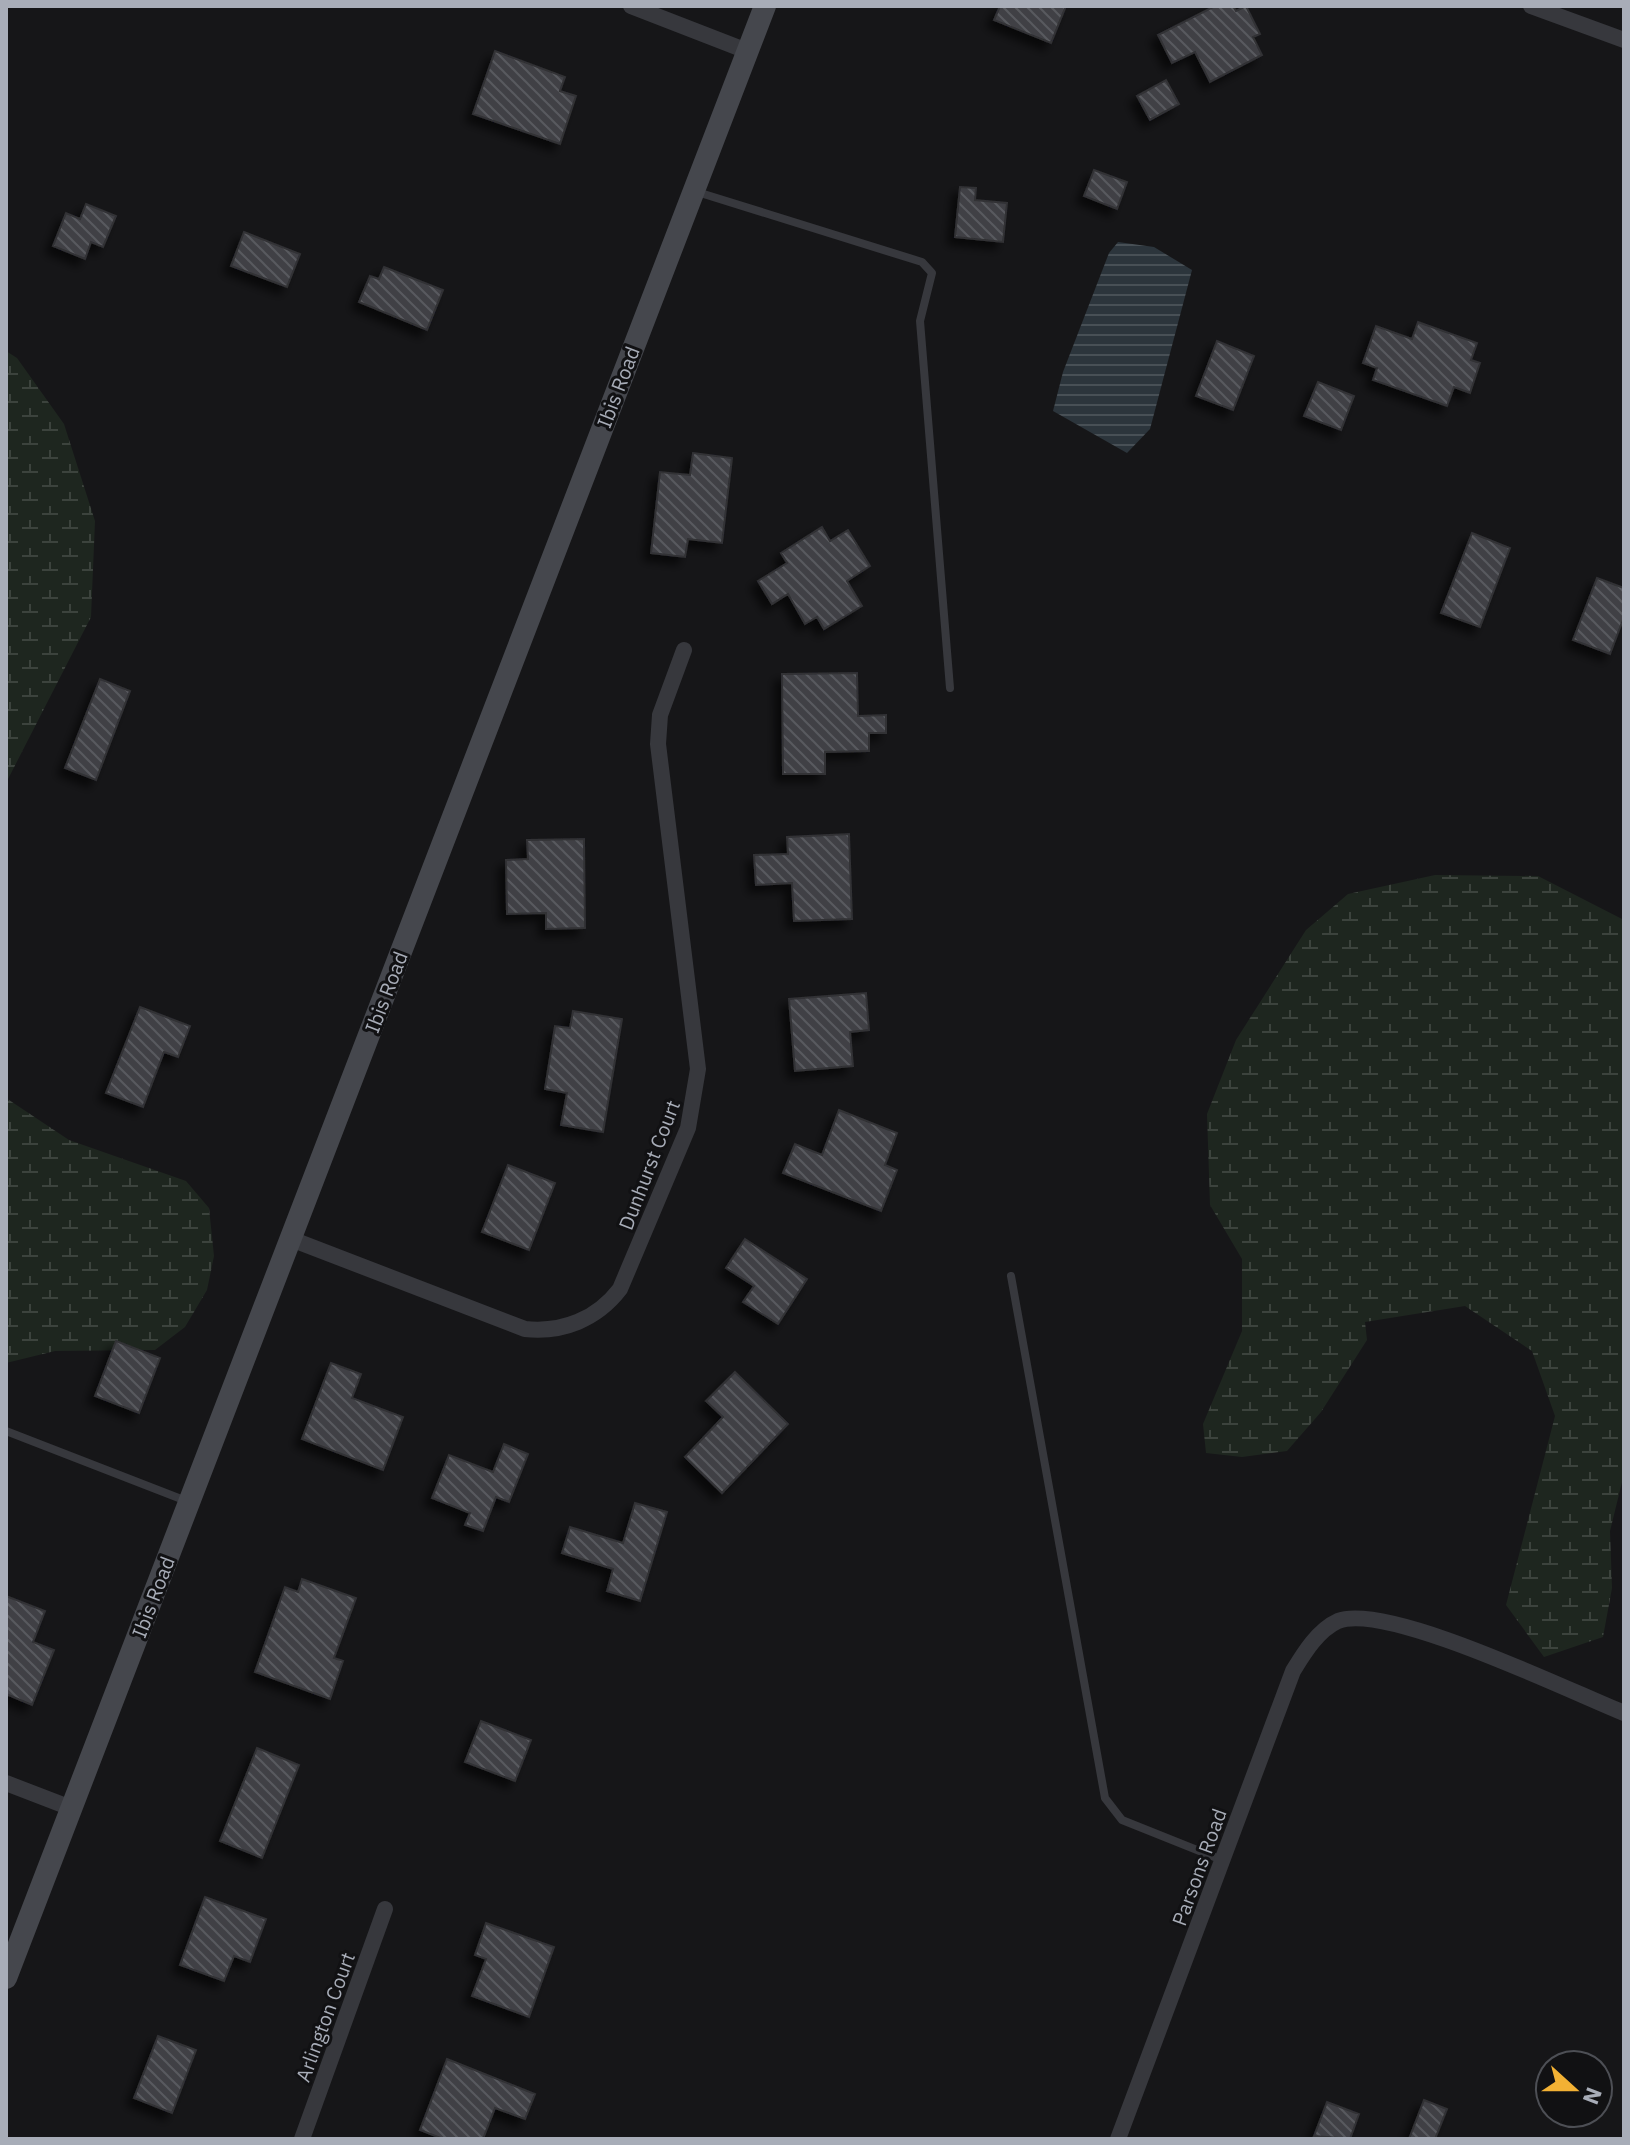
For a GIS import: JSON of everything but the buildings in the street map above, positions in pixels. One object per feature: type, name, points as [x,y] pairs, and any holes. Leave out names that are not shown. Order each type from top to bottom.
[{"type":"street","points":[[631,6],[747,51]]},
{"type":"street","name":"Ibis Road","points":[[6,1978],[765,6]]},
{"type":"street","points":[[1531,6],[1624,40]]},
{"type":"street","name":"Dunhurst Court","points":[[291,1239],[525,1329],[548,1332],[585,1320],[606,1307],[620,1289],[685,1138],[695,1101],[698,1069],[658,744],[660,715],[684,650]]},
{"type":"street","name":"Parsons Road","points":[[1118,2139],[1293,1671],[1310,1644],[1337,1622],[1365,1617],[1410,1627],[1624,1713]]},
{"type":"street","points":[[6,1783],[71,1808]]},
{"type":"street","name":"Arlington Court","points":[[302,2139],[385,1909]]},
{"type":"lane","points":[[693,190],[922,262],[932,273],[920,321],[950,688]]},
{"type":"lane","points":[[1011,1276],[1105,1798],[1122,1820],[1222,1861]]},
{"type":"lane","points":[[6,1431],[189,1502]]},
{"type":"green space","points":[[6,351],[17,358],[64,424],[95,521],[91,617],[6,783]]},
{"type":"green space","points":[[1435,875],[1538,876],[1624,920],[1624,1474],[1610,1531],[1612,1588],[1603,1637],[1544,1657],[1506,1605],[1555,1416],[1532,1351],[1465,1306],[1365,1322],[1367,1340],[1321,1412],[1287,1451],[1242,1457],[1206,1453],[1203,1424],[1242,1331],[1242,1259],[1210,1205],[1207,1114],[1236,1040],[1306,930],[1348,894]]},
{"type":"green space","points":[[6,1098],[69,1140],[186,1181],[209,1208],[214,1256],[207,1290],[185,1327],[155,1350],[55,1351],[6,1363]]},
{"type":"shaded area","points":[[1118,242],[1154,247],[1192,270],[1150,429],[1127,453],[1053,411],[1063,372],[1109,253]]}]
